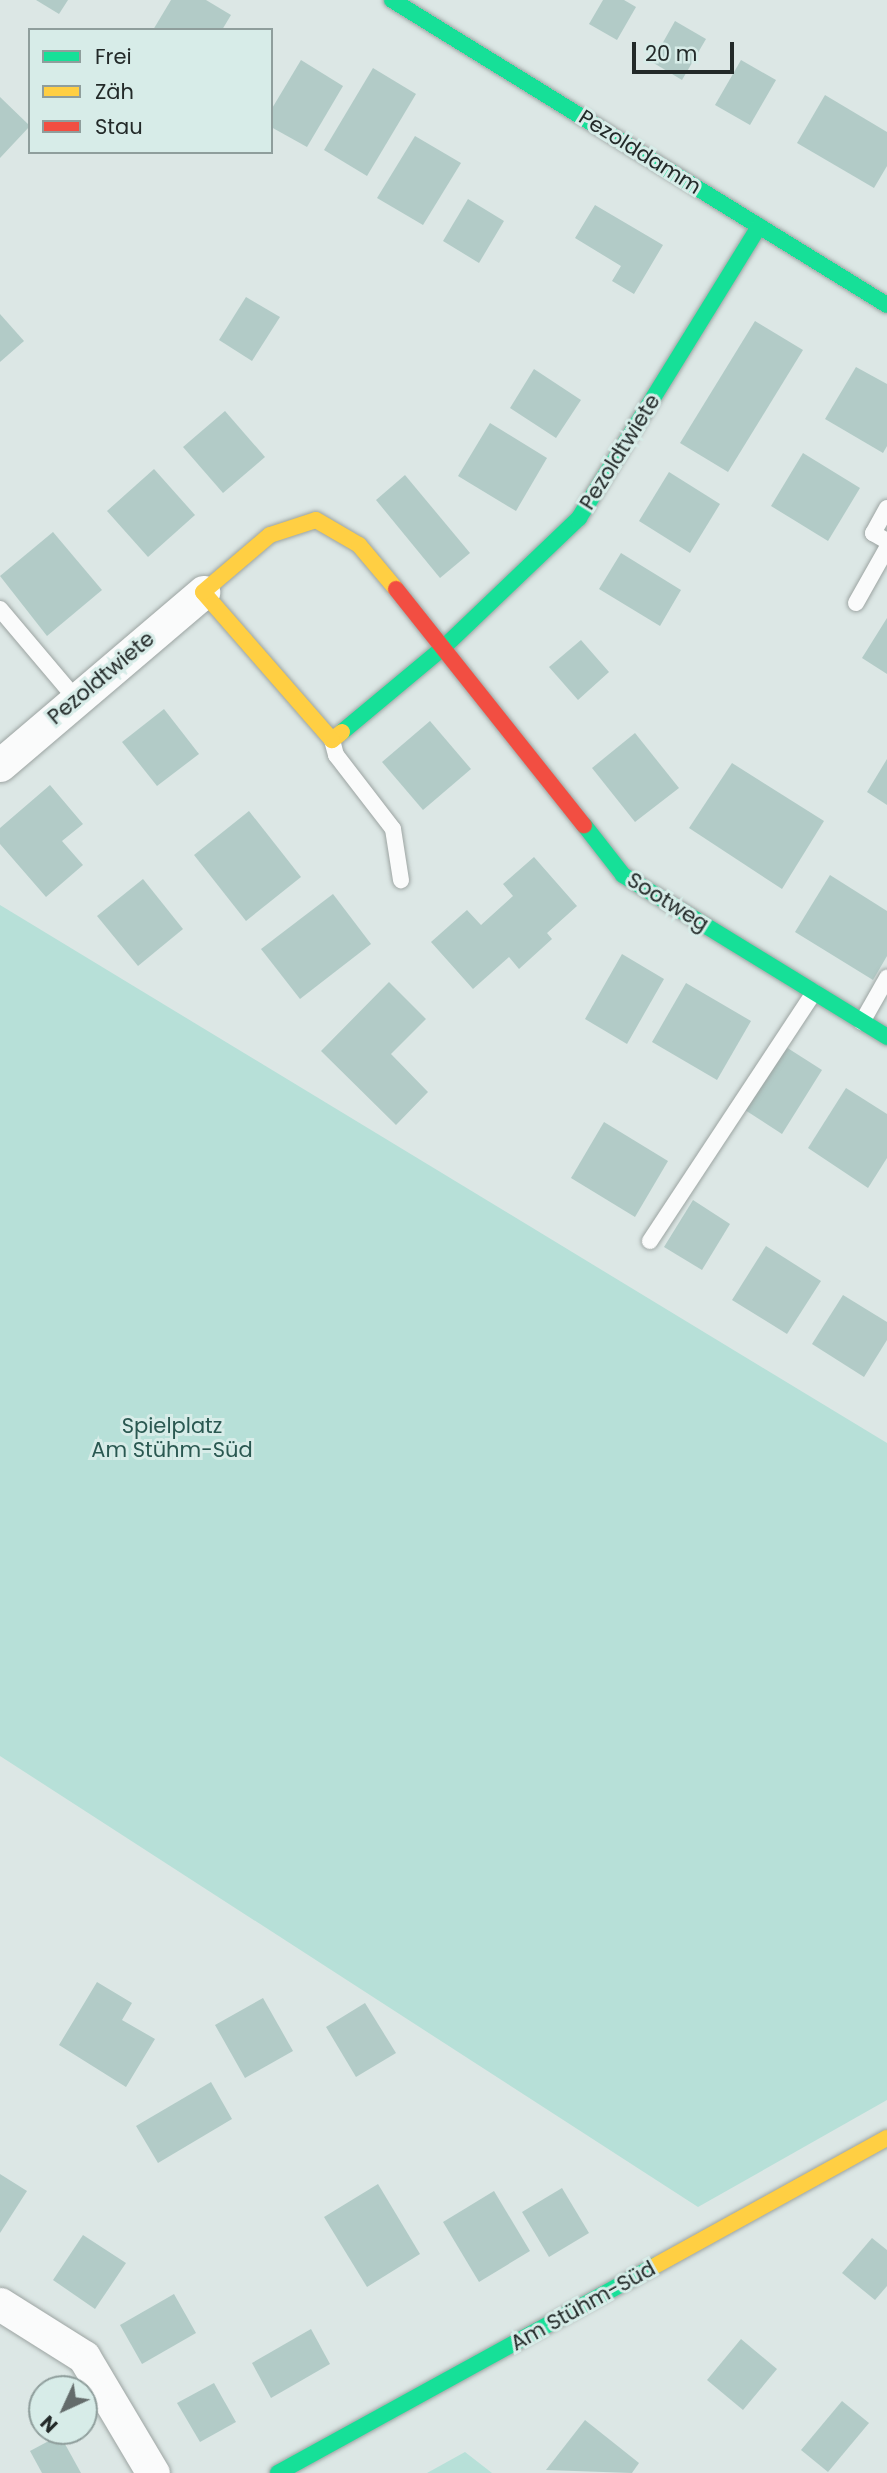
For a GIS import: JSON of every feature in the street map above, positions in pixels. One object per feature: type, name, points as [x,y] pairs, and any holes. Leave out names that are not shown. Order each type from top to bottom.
[{"type":"street","name":"Pezolddamm","points":[[392,0],[887,305]]},
{"type":"street","name":"Pezoldtwiete","points":[[332,740],[444,647],[579,518],[759,226]]},
{"type":"street","name":"Pezoldtwiete","points":[[0,765],[270,534],[316,520],[359,545],[444,647]]},
{"type":"street","points":[[203,592],[332,740]]},
{"type":"street","name":"Sootweg","points":[[444,647],[622,875],[887,1037]]},
{"type":"street","name":"Am Stühm-Süd","points":[[278,2473],[887,2137]]},
{"type":"street","points":[[0,2304],[84,2357],[153,2473]]},
{"type":"lane","points":[[887,508],[873,533],[887,541]]},
{"type":"lane","points":[[856,603],[887,548]]},
{"type":"lane","points":[[0,609],[76,699]]},
{"type":"lane","points":[[332,740],[336,755],[393,829],[401,880]]},
{"type":"lane","points":[[862,1022],[887,978]]},
{"type":"lane","points":[[650,1241],[814,992]]},
{"type":"green space","name":"Spielplatz Am Stühm-Süd","points":[[0,905],[887,1443],[887,2100],[698,2207],[0,1756]]},
{"type":"green space","points":[[465,2452],[492,2473],[427,2473]]},
{"type":"building","points":[[36,0],[68,0],[59,14]]},
{"type":"building","points":[[171,0],[206,0],[231,15],[223,28],[154,28]]},
{"type":"building","points":[[603,0],[624,0],[636,7],[617,40],[589,24]]},
{"type":"building","points":[[675,21],[706,39],[682,80],[652,62]]},
{"type":"building","points":[[301,60],[343,86],[307,147],[273,128],[273,107]]},
{"type":"building","points":[[741,60],[776,80],[750,125],[715,105]]},
{"type":"building","points":[[373,68],[416,94],[367,176],[324,150]]},
{"type":"building","points":[[825,95],[887,132],[887,166],[874,188],[797,143]]},
{"type":"building","points":[[0,97],[28,124],[28,128],[0,158]]},
{"type":"building","points":[[415,136],[461,163],[423,225],[377,198]]},
{"type":"building","points":[[468,199],[504,221],[479,263],[443,241]]},
{"type":"building","points":[[595,205],[663,245],[634,294],[612,281],[621,266],[575,238]]},
{"type":"building","points":[[246,297],[280,317],[252,361],[219,340]]},
{"type":"building","points":[[0,314],[24,341],[0,362]]},
{"type":"building","points":[[755,321],[803,350],[728,472],[680,443]]},
{"type":"building","points":[[856,367],[887,384],[887,446],[883,453],[825,419]]},
{"type":"building","points":[[534,369],[581,400],[556,438],[510,408]]},
{"type":"building","points":[[225,411],[265,457],[223,493],[183,447]]},
{"type":"building","points":[[490,423],[547,458],[516,511],[458,476]]},
{"type":"building","points":[[803,453],[860,488],[828,541],[771,506]]},
{"type":"building","points":[[154,469],[195,515],[148,557],[107,511]]},
{"type":"building","points":[[669,472],[720,504],[690,553],[639,521]]},
{"type":"building","points":[[405,475],[470,553],[440,578],[376,500]]},
{"type":"building","points":[[53,532],[102,590],[47,636],[0,576]]},
{"type":"building","points":[[621,553],[681,590],[660,626],[599,589]]},
{"type":"building","points":[[887,618],[887,674],[862,658]]},
{"type":"building","points":[[581,640],[609,672],[578,700],[549,667]]},
{"type":"building","points":[[164,709],[199,754],[157,786],[122,742]]},
{"type":"building","points":[[430,721],[471,769],[423,810],[382,762]]},
{"type":"building","points":[[635,733],[679,788],[635,822],[592,768]]},
{"type":"building","points":[[887,759],[887,805],[867,792]]},
{"type":"building","points":[[732,763],[824,821],[782,889],[689,828]]},
{"type":"building","points":[[50,785],[83,824],[62,841],[83,865],[46,897],[0,844],[0,828]]},
{"type":"building","points":[[249,811],[301,877],[246,921],[194,855]]},
{"type":"building","points":[[534,857],[577,906],[547,933],[552,939],[519,969],[509,957],[473,989],[431,942],[467,910],[481,925],[513,896],[503,884]]},
{"type":"building","points":[[830,875],[887,911],[887,956],[873,980],[795,932]]},
{"type":"building","points":[[143,879],[183,929],[138,966],[97,916]]},
{"type":"building","points":[[333,894],[371,944],[300,999],[261,949]]},
{"type":"building","points":[[622,954],[664,979],[627,1044],[585,1019]]},
{"type":"building","points":[[389,982],[426,1019],[391,1054],[428,1092],[396,1125],[321,1051]]},
{"type":"building","points":[[686,983],[751,1021],[717,1080],[652,1042]]},
{"type":"building","points":[[786,1047],[822,1070],[782,1134],[745,1110]]},
{"type":"building","points":[[846,1088],[887,1114],[887,1158],[868,1188],[808,1148]]},
{"type":"building","points":[[604,1122],[668,1161],[635,1217],[571,1178]]},
{"type":"building","points":[[693,1200],[730,1224],[702,1270],[664,1247]]},
{"type":"building","points":[[766,1246],[821,1281],[787,1334],[732,1300]]},
{"type":"building","points":[[843,1295],[887,1322],[887,1340],[864,1377],[812,1344]]},
{"type":"building","points":[[97,1982],[132,2003],[122,2020],[155,2039],[126,2087],[59,2045]]},
{"type":"building","points":[[263,1998],[293,2051],[245,2078],[215,2025]]},
{"type":"building","points":[[365,2003],[396,2053],[356,2077],[326,2027]]},
{"type":"building","points":[[211,2082],[232,2119],[158,2163],[136,2126]]},
{"type":"building","points":[[0,2174],[27,2191],[0,2233]]},
{"type":"building","points":[[378,2184],[420,2254],[367,2287],[324,2217]]},
{"type":"building","points":[[562,2188],[589,2233],[549,2257],[522,2212]]},
{"type":"building","points":[[494,2191],[530,2251],[479,2282],[443,2222]]},
{"type":"building","points":[[83,2235],[126,2263],[95,2309],[53,2280]]},
{"type":"building","points":[[872,2238],[887,2250],[887,2286],[875,2300],[842,2273]]},
{"type":"building","points":[[174,2294],[196,2333],[142,2364],[120,2325]]},
{"type":"building","points":[[311,2329],[330,2364],[271,2398],[252,2363]]},
{"type":"building","points":[[741,2339],[777,2369],[743,2410],[707,2380]]},
{"type":"building","points":[[214,2383],[236,2422],[200,2442],[177,2403]]},
{"type":"building","points":[[842,2401],[869,2423],[828,2472],[801,2450]]},
{"type":"building","points":[[585,2420],[639,2463],[632,2473],[546,2470]]},
{"type":"building","points":[[41,2445],[66,2445],[81,2473],[42,2473],[30,2451]]},
{"type":"traffic: fast","points":[[392,0],[887,305]]},
{"type":"traffic: fast","points":[[342,732],[444,647],[579,518],[759,226]]},
{"type":"traffic: fast","points":[[584,825],[623,875],[887,1037]]},
{"type":"traffic: fast","points":[[278,2473],[655,2266]]},
{"type":"traffic: slow","points":[[342,732],[332,740],[203,592],[270,535],[316,520],[359,545],[396,589]]},
{"type":"traffic: slow","points":[[655,2266],[887,2138]]},
{"type":"traffic: jam","points":[[396,589],[584,825]]}]
